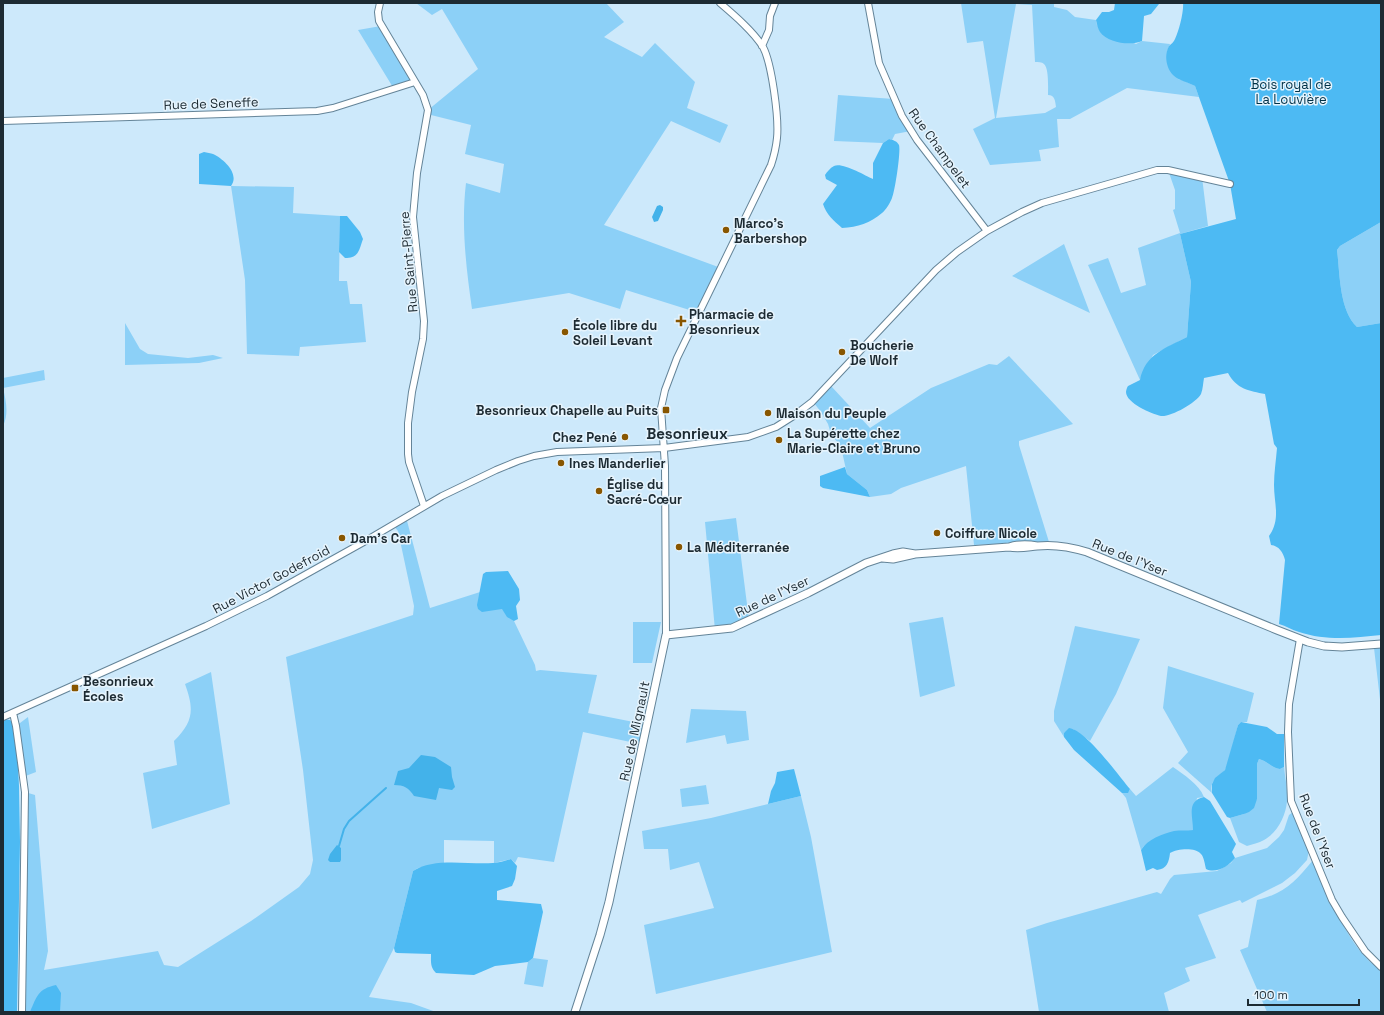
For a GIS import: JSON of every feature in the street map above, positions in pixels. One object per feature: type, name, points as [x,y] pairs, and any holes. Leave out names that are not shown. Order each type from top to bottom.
[{"type":"street","name":"Rue Saint-Pierre","points":[[380,3],[378,12],[379,21],[423,95],[428,110],[417,172],[413,218],[424,326],[408,423],[409,462],[424,506]]},
{"type":"street","points":[[720,3],[752,34],[762,46],[768,30],[774,3]]},
{"type":"street","name":"Rue Champelet","points":[[868,3],[875,49],[879,63],[902,116],[917,140],[987,231]]},
{"type":"street","name":"Rue de Mignault","points":[[575,1012],[600,936],[609,902],[666,635],[662,398],[677,358],[775,152],[778,123],[768,59],[762,46]]},
{"type":"street","name":"Rue de Seneffe","points":[[3,121],[317,111],[333,108],[415,82]]},
{"type":"street","name":"Rue Victor Godefroid","points":[[3,717],[206,626],[267,596],[362,543],[424,506],[496,470],[534,456],[557,452],[664,448],[753,436],[776,427],[812,402],[936,270],[957,252],[987,231],[1042,203],[1152,171],[1168,170],[1230,184]]},
{"type":"street","name":"Rue de l'Yser","points":[[666,635],[732,628],[808,593],[857,567],[882,558],[893,559],[915,554],[1009,547],[1018,544],[1029,544],[1037,546],[1064,547],[1087,552],[1300,639],[1324,646],[1342,647],[1381,644]]},
{"type":"street","name":"Rue de l'Yser","points":[[1300,639],[1289,704],[1288,732],[1291,801],[1332,900],[1365,951],[1381,967]]},
{"type":"street","points":[[13,713],[25,792],[22,1012]]},
{"type":"shaded area","points":[[416,3],[606,3],[624,22],[604,37],[642,57],[655,43],[695,82],[687,108],[728,125],[720,143],[671,121],[604,225],[721,268],[699,313],[626,290],[620,309],[569,293],[472,309],[466,262],[464,230],[466,183],[500,193],[504,164],[465,154],[471,125],[427,114],[428,110],[478,69],[442,9],[432,15]]},
{"type":"shaded area","points":[[961,3],[1054,3],[1054,7],[1067,10],[1075,17],[1096,20],[1097,25],[1136,44],[1142,41],[1170,44],[1167,52],[1178,79],[1195,86],[1199,97],[1127,88],[1070,119],[1057,119],[1059,147],[1039,150],[1041,161],[990,165],[973,129],[995,118],[983,41],[967,43]],"holes":[[[1016,4],[1032,5],[1035,62],[1040,62],[1046,66],[1048,95],[1053,97],[1056,107],[1045,113],[996,118]]]},
{"type":"shaded area","points":[[381,26],[415,82],[394,89],[358,30]]},
{"type":"shaded area","points":[[838,95],[894,99],[911,131],[895,134],[892,140],[889,139],[883,143],[834,141]]},
{"type":"shaded area","points":[[1168,170],[1202,177],[1208,226],[1180,234],[1191,282],[1187,337],[1153,355],[1140,380],[1088,265],[1108,258],[1121,293],[1146,285],[1138,248],[1180,233],[1173,210],[1175,209],[1175,190]]},
{"type":"shaded area","points":[[231,186],[294,187],[293,213],[340,216],[339,281],[347,281],[350,304],[362,304],[366,342],[300,347],[299,356],[247,354],[245,280]]},
{"type":"shaded area","points":[[660,205],[663,207],[663,210],[658,221],[654,222],[652,217],[657,206]]},
{"type":"shaded area","points":[[1381,222],[1381,323],[1357,327],[1351,320],[1347,311],[1341,291],[1337,250],[1340,246]]},
{"type":"shaded area","points":[[1064,244],[1090,313],[1012,276]]},
{"type":"shaded area","points":[[125,323],[140,349],[148,354],[188,358],[213,355],[223,358],[199,363],[125,365]]},
{"type":"shaded area","points":[[1009,356],[1073,424],[1019,441],[1049,542],[974,545],[966,466],[901,488],[891,494],[870,497],[867,490],[847,474],[841,447],[831,434],[828,424],[814,403],[831,386],[870,428],[931,388],[989,364],[997,365]]},
{"type":"shaded area","points":[[44,370],[45,380],[3,388],[3,378]]},
{"type":"shaded area","points":[[3,388],[6,402],[6,416],[3,426]]},
{"type":"shaded area","points":[[406,517],[430,608],[502,585],[514,621],[535,665],[536,671],[540,670],[597,675],[588,713],[644,724],[640,744],[583,732],[554,862],[518,857],[515,863],[511,859],[494,863],[494,841],[444,840],[444,863],[418,868],[413,871],[394,948],[369,997],[411,1003],[436,1012],[22,1012],[25,792],[35,795],[48,951],[44,970],[158,951],[164,965],[178,967],[251,921],[299,887],[310,874],[313,860],[303,770],[286,657],[413,615],[414,606],[398,531],[393,525]]},
{"type":"shaded area","points":[[736,518],[749,620],[715,630],[705,522]]},
{"type":"shaded area","points":[[943,617],[955,686],[920,697],[909,623]]},
{"type":"shaded area","points":[[633,622],[661,622],[652,663],[633,663]]},
{"type":"shaded area","points":[[1075,626],[1140,639],[1116,694],[1090,741],[1073,729],[1064,733],[1064,737],[1054,721],[1054,711]]},
{"type":"shaded area","points":[[1373,644],[1381,644],[1381,708],[1374,648]]},
{"type":"shaded area","points":[[1168,666],[1254,693],[1247,722],[1241,722],[1238,725],[1225,770],[1213,782],[1211,789],[1212,793],[1178,763],[1188,752],[1163,708]]},
{"type":"shaded area","points":[[211,672],[230,804],[152,829],[143,773],[177,765],[174,741],[181,734],[189,721],[191,708],[185,684]]},
{"type":"shaded area","points":[[691,709],[746,711],[749,740],[727,744],[725,735],[686,743]]},
{"type":"shaded area","points":[[28,717],[36,772],[23,777],[16,726]]},
{"type":"shaded area","points":[[421,755],[435,757],[451,767],[455,787],[452,790],[439,788],[436,800],[414,796],[406,788],[394,785],[398,771],[409,768]]},
{"type":"shaded area","points":[[1259,759],[1280,769],[1284,767],[1287,801],[1283,818],[1277,829],[1269,837],[1262,841],[1247,846],[1239,842],[1230,818],[1244,814],[1257,799],[1257,764]]},
{"type":"shaded area","points":[[1173,767],[1195,784],[1202,792],[1204,797],[1197,798],[1193,830],[1144,846],[1141,850],[1126,798],[1122,793],[1126,793],[1130,789],[1136,796]]},
{"type":"shaded area","points":[[706,785],[709,804],[682,807],[680,789]]},
{"type":"shaded area","points":[[801,796],[811,837],[832,952],[656,994],[644,925],[714,908],[699,862],[670,870],[668,849],[644,849],[642,831],[711,818]]},
{"type":"shaded area","points":[[1293,812],[1309,850],[1307,860],[1295,873],[1282,883],[1242,903],[1240,900],[1198,915],[1216,958],[1185,968],[1190,981],[1164,993],[1169,1012],[1039,1012],[1026,930],[1157,892],[1161,894],[1174,875],[1217,871],[1231,863],[1235,858],[1267,848],[1279,837],[1284,830],[1289,815]]},
{"type":"shaded area","points":[[337,845],[341,848],[341,860],[340,862],[330,862],[328,860],[330,854]]},
{"type":"shaded area","points":[[1313,860],[1349,936],[1370,961],[1381,970],[1381,1012],[1267,1012],[1240,950],[1248,947],[1257,900],[1275,894],[1289,886]]},
{"type":"shaded area","points":[[533,958],[548,960],[543,987],[524,984],[528,962]]},
{"type":"green space","points":[[1115,3],[1159,3],[1151,14],[1144,16],[1142,41],[1126,43],[1114,41],[1108,39],[1100,32],[1096,20],[1102,12],[1114,10]]},
{"type":"green space","name":"Bois royal de La Louvière","points":[[1183,3],[1381,3],[1381,222],[1340,246],[1337,250],[1341,291],[1351,320],[1357,327],[1381,323],[1381,635],[1350,638],[1319,637],[1299,632],[1279,624],[1285,560],[1280,550],[1271,545],[1269,536],[1273,530],[1276,517],[1274,485],[1277,448],[1274,444],[1265,394],[1239,386],[1228,373],[1204,378],[1202,392],[1198,398],[1183,409],[1165,416],[1161,416],[1146,410],[1135,404],[1127,396],[1126,392],[1128,387],[1140,380],[1146,364],[1152,358],[1164,349],[1187,337],[1191,282],[1180,234],[1236,219],[1230,184],[1195,86],[1175,77],[1167,65],[1167,50],[1175,40],[1182,16]]},
{"type":"green space","points":[[889,139],[893,140],[899,145],[896,180],[890,202],[883,212],[868,222],[853,227],[842,228],[833,220],[824,208],[823,204],[837,185],[826,179],[825,175],[831,168],[838,165],[847,167],[873,179],[873,163],[883,143]]},
{"type":"green space","points":[[204,152],[217,156],[230,167],[234,177],[231,186],[199,184],[199,154]]},
{"type":"green space","points":[[340,216],[347,216],[360,232],[363,239],[358,253],[350,258],[345,258],[339,252]]},
{"type":"green space","points":[[845,467],[847,474],[867,490],[870,497],[823,488],[820,486],[820,476]]},
{"type":"green space","points":[[508,571],[519,589],[520,600],[516,606],[518,619],[514,621],[507,617],[502,609],[482,612],[478,609],[477,605],[483,574],[486,572]]},
{"type":"green space","points":[[3,719],[10,720],[16,726],[19,786],[20,842],[17,1012],[3,1012]]},
{"type":"green space","points":[[1241,722],[1267,727],[1277,734],[1284,734],[1284,767],[1280,769],[1259,759],[1257,764],[1257,799],[1254,808],[1249,812],[1230,818],[1227,817],[1212,793],[1212,784],[1215,778],[1225,770],[1238,725]]},
{"type":"green space","points":[[1069,728],[1084,736],[1093,744],[1130,789],[1128,793],[1122,793],[1074,750],[1064,737],[1064,733]]},
{"type":"green space","points":[[794,769],[801,796],[768,804],[777,772]]},
{"type":"green space","points":[[1204,797],[1210,801],[1236,844],[1232,852],[1235,858],[1229,864],[1214,871],[1206,869],[1203,857],[1195,850],[1177,850],[1170,853],[1165,867],[1157,870],[1153,868],[1146,871],[1141,850],[1144,846],[1151,840],[1174,831],[1193,830],[1193,806],[1198,799]]},
{"type":"green space","points":[[511,859],[517,866],[515,879],[512,886],[497,891],[497,900],[541,904],[543,912],[533,958],[528,962],[495,966],[474,975],[436,973],[432,966],[431,954],[395,952],[394,948],[413,871],[431,864],[452,862],[495,863]]},
{"type":"green space","points":[[56,985],[61,993],[60,1012],[30,1012],[39,994],[45,989]]},
{"type":"waterway","points":[[339,846],[344,829],[349,821],[386,788]]},
{"type":"place","name":"Marco's Barbershop","points":[[726,230]]},
{"type":"place","name":"Pharmacie de Besonrieux","points":[[681,321]]},
{"type":"place","name":"École libre du Soleil Levant","points":[[565,332]]},
{"type":"place","name":"Boucherie De Wolf","points":[[842,352]]},
{"type":"place","name":"Besonrieux Chapelle au Puits","points":[[666,410]]},
{"type":"place","name":"Maison du Peuple","points":[[768,413]]},
{"type":"place","name":"Chez Pené","points":[[625,437]]},
{"type":"place","name":"La Supérette chez Marie-Claire et Bruno","points":[[779,440]]},
{"type":"place","name":"Ines Manderlier","points":[[561,463]]},
{"type":"place","name":"Église du Sacré-Cœur","points":[[599,491]]},
{"type":"place","name":"Coiffure Nicole","points":[[937,533]]},
{"type":"place","name":"Dam's Car","points":[[342,538]]},
{"type":"place","name":"La Méditerranée","points":[[679,547]]},
{"type":"place","name":"Besonrieux Écoles","points":[[75,688]]},
{"type":"district","name":"Besonrieux","points":[[687,434]]}]
